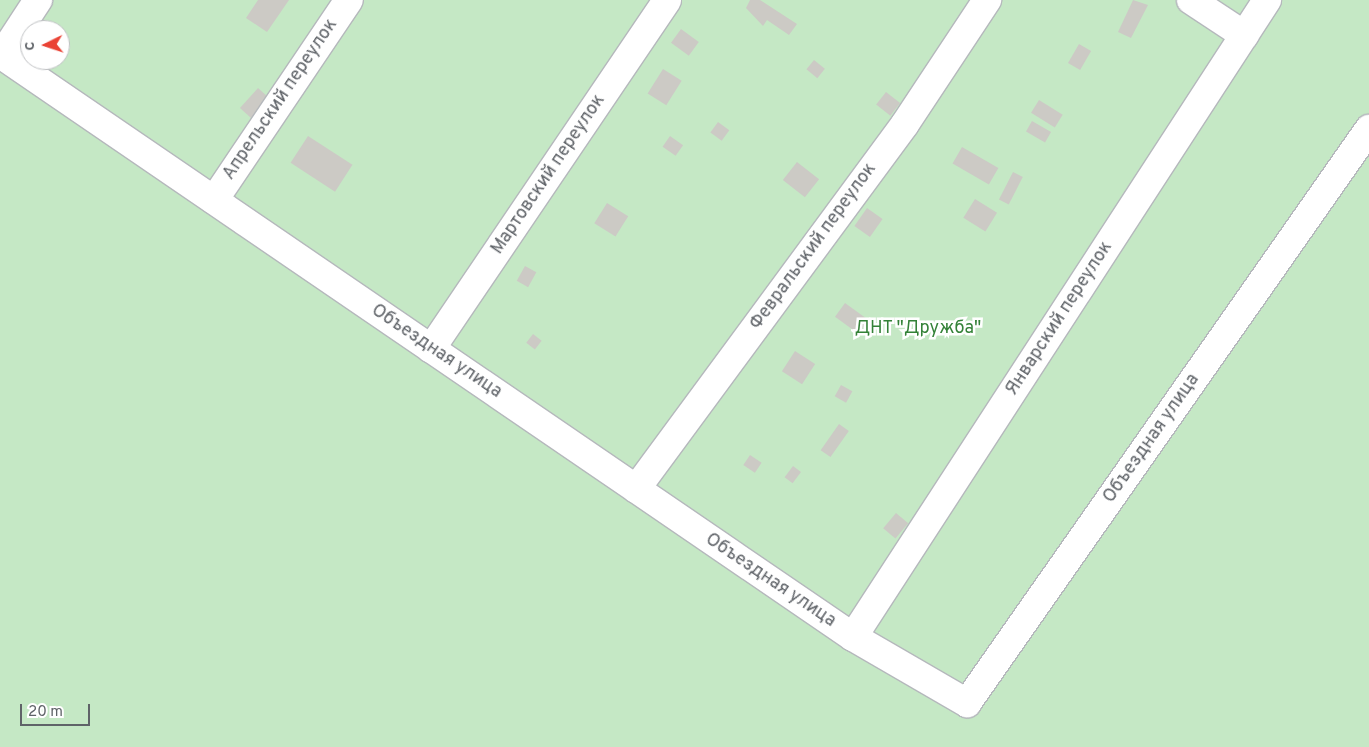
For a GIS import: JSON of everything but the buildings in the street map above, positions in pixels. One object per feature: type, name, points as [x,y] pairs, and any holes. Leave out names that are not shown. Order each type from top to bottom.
[{"type":"street","points":[[1,55],[38,0]]},
{"type":"street","name":"Апрельский переулок","points":[[214,200],[349,0]]},
{"type":"street","name":"Мартовский переулок","points":[[431,349],[667,0]]},
{"type":"street","name":"Февральский переулок","points":[[636,489],[905,124],[987,0]]},
{"type":"street","points":[[1191,0],[1244,35]]},
{"type":"street","name":"Январский переулок","points":[[853,637],[1267,0]]},
{"type":"street","name":"Объездная улица","points":[[1,55],[853,637],[967,703],[1369,129]]},
{"type":"green space","name":"ДНТ \"Дружба\"","points":[[0,0],[1369,0],[1369,747],[0,747]]}]
